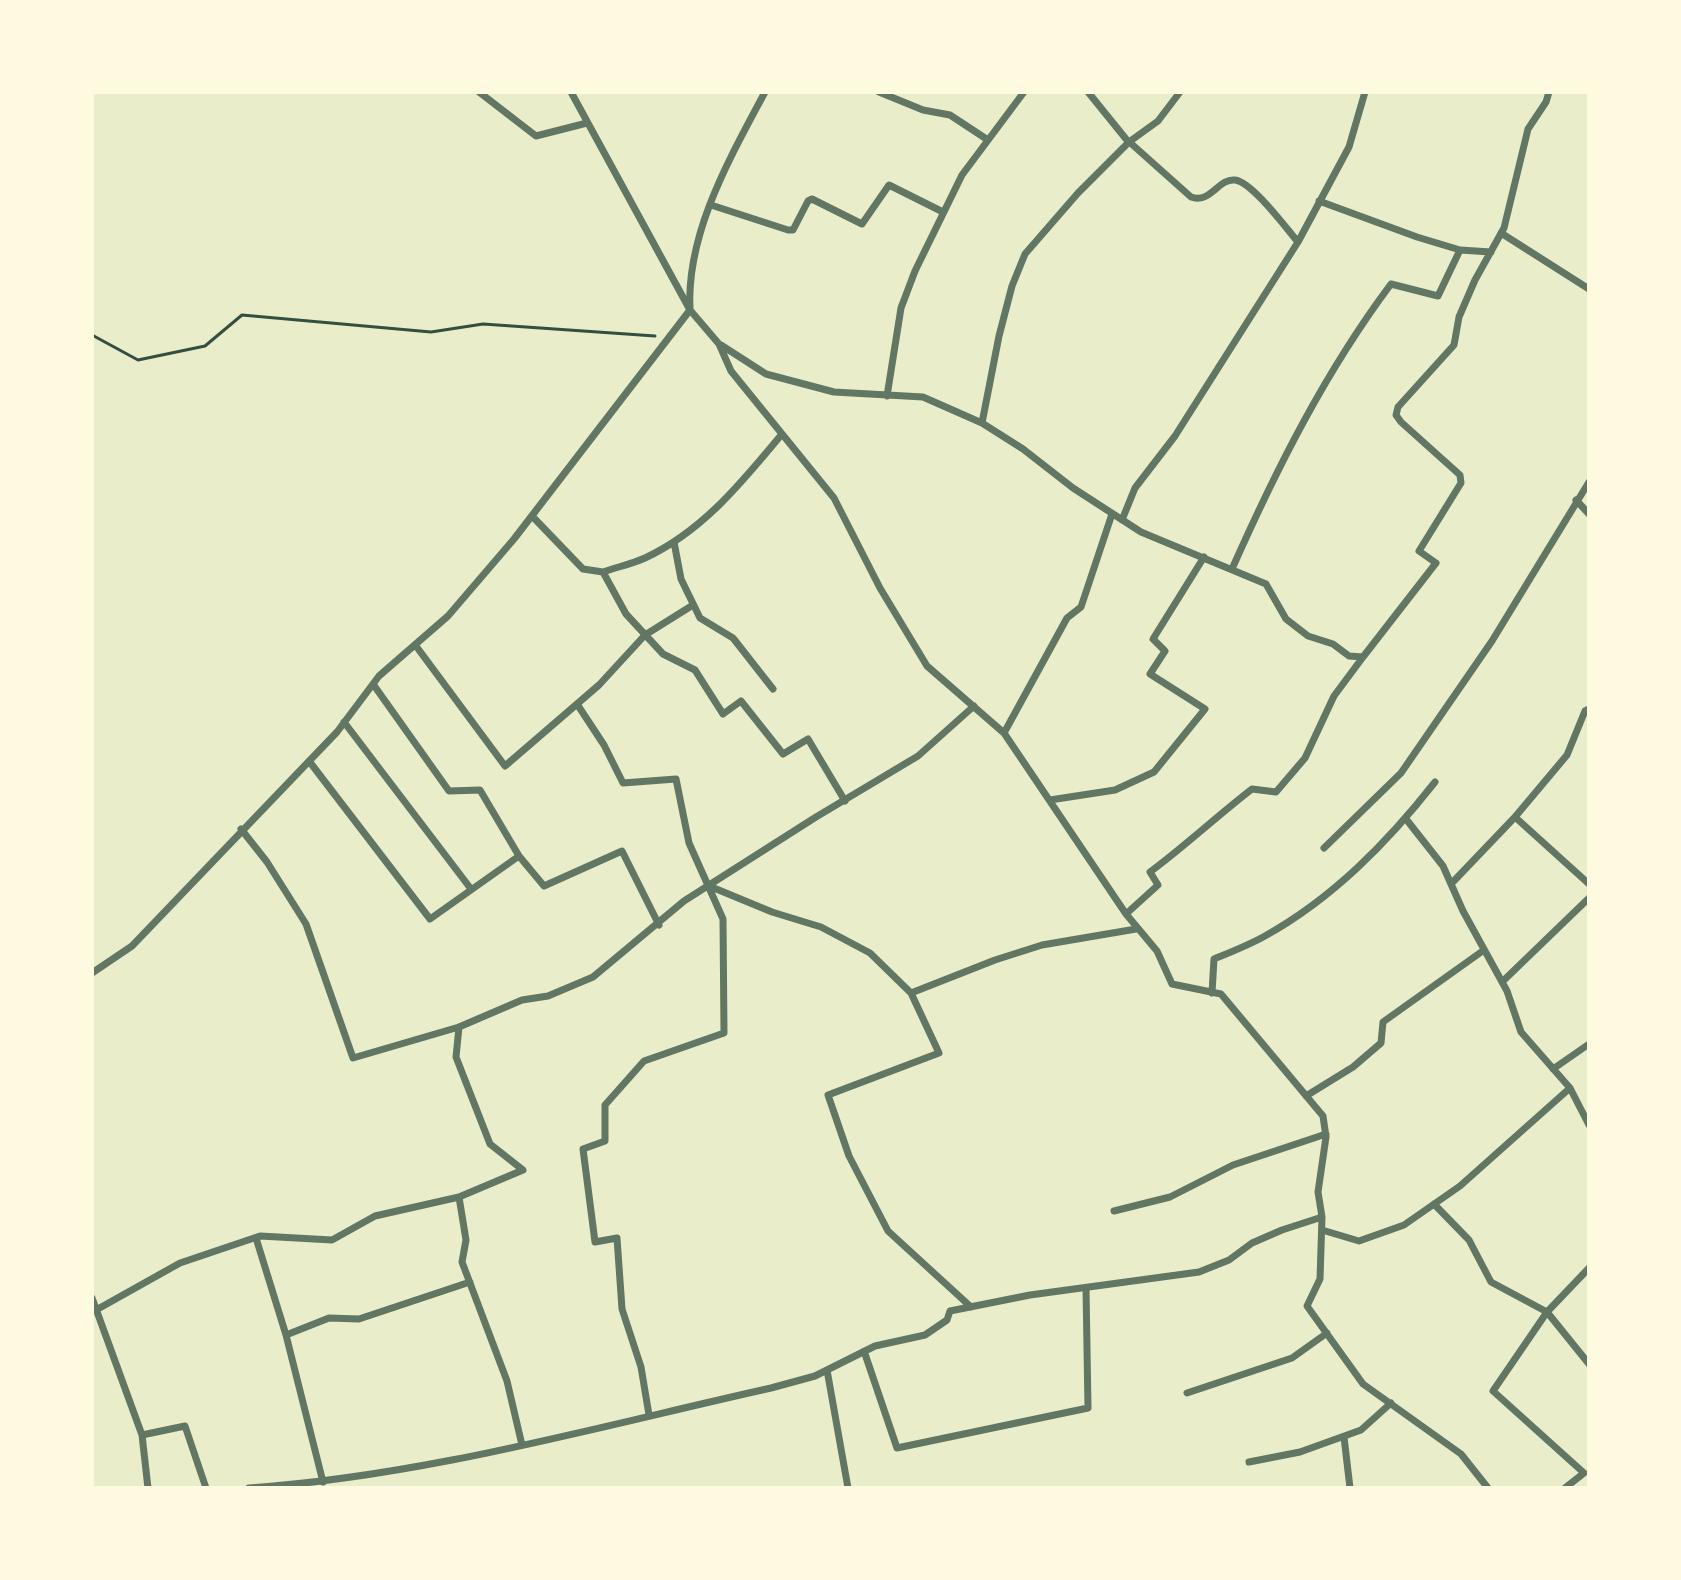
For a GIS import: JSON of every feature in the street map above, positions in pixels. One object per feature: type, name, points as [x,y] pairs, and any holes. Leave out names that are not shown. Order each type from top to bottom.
[{"type":"street","points":[[479,92],[536,136],[587,123]]},
{"type":"street","points":[[571,92],[690,310],[719,344],[731,371],[834,498],[880,588],[927,666],[1004,733],[1136,929],[1157,951],[1172,984],[1221,994],[1323,1116],[1326,1134],[1318,1192],[1322,1217],[1320,1279],[1307,1306],[1363,1384],[1461,1454],[1488,1488]]},
{"type":"street","points":[[92,973],[132,946],[309,761],[373,684],[448,616],[532,516],[690,310],[692,260],[711,205],[765,92]]},
{"type":"street","points":[[879,92],[923,110],[950,115],[988,140]]},
{"type":"street","points":[[887,396],[901,308],[915,271],[962,175],[1024,92]]},
{"type":"street","points":[[1088,92],[1129,142],[1191,197],[1205,198],[1230,180],[1242,183],[1298,242]]},
{"type":"street","points":[[982,423],[999,336],[1012,286],[1025,254],[1078,193],[1129,142],[1158,121],[1180,92]]},
{"type":"street","points":[[1122,520],[1135,488],[1175,436],[1298,242],[1349,147],[1365,92]]},
{"type":"street","points":[[1126,914],[1158,885],[1150,872],[1184,847],[1227,808],[1252,789],[1276,792],[1305,758],[1334,696],[1436,563],[1419,551],[1461,483],[1460,475],[1396,415],[1398,407],[1454,345],[1459,317],[1501,233],[1528,129],[1549,92]]},
{"type":"street","points":[[711,205],[793,230],[812,199],[862,224],[889,185],[943,212]]},
{"type":"street","points":[[1319,201],[1460,250],[1491,252]]},
{"type":"street","points":[[1501,233],[1589,289]]},
{"type":"street","points":[[1232,569],[1297,431],[1369,314],[1391,284],[1438,296],[1460,250]]},
{"type":"street","points":[[719,344],[766,374],[834,392],[923,397],[982,423],[1141,532],[1266,584],[1286,619],[1308,636],[1333,644],[1349,656],[1363,657]]},
{"type":"street","points":[[532,516],[583,569],[603,572],[643,559],[674,542],[723,504],[782,434]]},
{"type":"street","points":[[1324,848],[1401,773],[1492,641],[1589,482]]},
{"type":"street","points":[[1576,500],[1589,514]]},
{"type":"street","points":[[1004,733],[1067,618],[1081,607],[1112,514]]},
{"type":"street","points":[[674,542],[681,579],[700,618],[733,638],[773,689]]},
{"type":"street","points":[[1050,800],[1115,790],[1154,772],[1205,709],[1150,674],[1165,651],[1153,639],[1204,557]]},
{"type":"street","points":[[603,572],[626,614],[663,654],[695,670],[723,714],[741,701],[783,754],[808,739],[845,801]]},
{"type":"street","points":[[416,646],[505,766],[599,685],[645,635],[693,605]]},
{"type":"street","points":[[373,684],[449,791],[480,790],[519,856],[544,886],[622,851],[659,925]]},
{"type":"street","points":[[577,704],[604,745],[623,783],[676,779],[689,843],[723,919],[724,1033],[644,1061],[605,1105],[605,1141],[583,1149],[595,1242],[617,1238],[622,1309],[641,1367],[649,1415]]},
{"type":"street","points":[[241,829],[267,862],[306,924],[353,1058],[459,1027],[522,1000],[548,996],[593,977],[684,901],[918,756],[974,706]]},
{"type":"street","points":[[1451,884],[1515,817],[1567,755],[1585,711],[1589,709]]},
{"type":"street","points":[[344,722],[471,889]]},
{"type":"street","points":[[309,761],[430,919],[519,856]]},
{"type":"street","points":[[1212,993],[1214,959],[1264,937],[1311,907],[1356,870],[1406,819],[1435,782]]},
{"type":"street","points":[[1515,817],[1589,884]]},
{"type":"street","points":[[1406,819],[1443,866],[1502,982],[1521,1032],[1570,1088],[1589,1125]]},
{"type":"street","points":[[709,886],[772,912],[821,927],[870,953],[911,993],[939,1053],[828,1095],[849,1156],[888,1231],[971,1307]]},
{"type":"street","points":[[1502,982],[1589,898]]},
{"type":"street","points":[[911,993],[1042,945],[1136,929]]},
{"type":"street","points":[[1306,1096],[1353,1067],[1381,1043],[1383,1022],[1484,950]]},
{"type":"street","points":[[96,1310],[180,1263],[256,1238],[332,1240],[375,1216],[459,1197],[523,1170],[490,1144],[456,1057],[459,1027]]},
{"type":"street","points":[[1553,1069],[1589,1044]]},
{"type":"street","points":[[1322,1230],[1359,1241],[1404,1225],[1460,1186],[1570,1088]]},
{"type":"street","points":[[1114,1211],[1170,1197],[1233,1165],[1326,1134]]},
{"type":"street","points":[[459,1197],[466,1240],[462,1262],[507,1381],[522,1445]]},
{"type":"street","points":[[1434,1204],[1469,1240],[1491,1282],[1547,1312],[1589,1364]]},
{"type":"street","points":[[249,1488],[323,1482],[522,1445],[771,1388],[815,1376],[875,1346],[925,1335],[947,1320],[950,1311],[1030,1295],[1199,1272],[1229,1260],[1252,1243],[1322,1217]]},
{"type":"street","points":[[256,1238],[286,1335],[323,1482]]},
{"type":"street","points":[[1565,1488],[1584,1473],[1493,1391],[1547,1312],[1589,1268]]},
{"type":"street","points":[[286,1335],[329,1318],[359,1319],[470,1282]]},
{"type":"street","points":[[864,1351],[897,1448],[1088,1408],[1086,1288]]},
{"type":"street","points":[[92,1298],[142,1435],[148,1488]]},
{"type":"street","points":[[1187,1393],[1292,1358],[1327,1333]]},
{"type":"street","points":[[827,1370],[848,1488]]},
{"type":"street","points":[[1249,1462],[1300,1452],[1361,1430],[1391,1403]]},
{"type":"street","points":[[142,1435],[185,1426],[206,1488]]},
{"type":"street","points":[[1344,1437],[1350,1488]]},
{"type":"path","points":[[92,335],[138,360],[205,346],[242,315],[431,332],[483,324],[669,337]]}]
